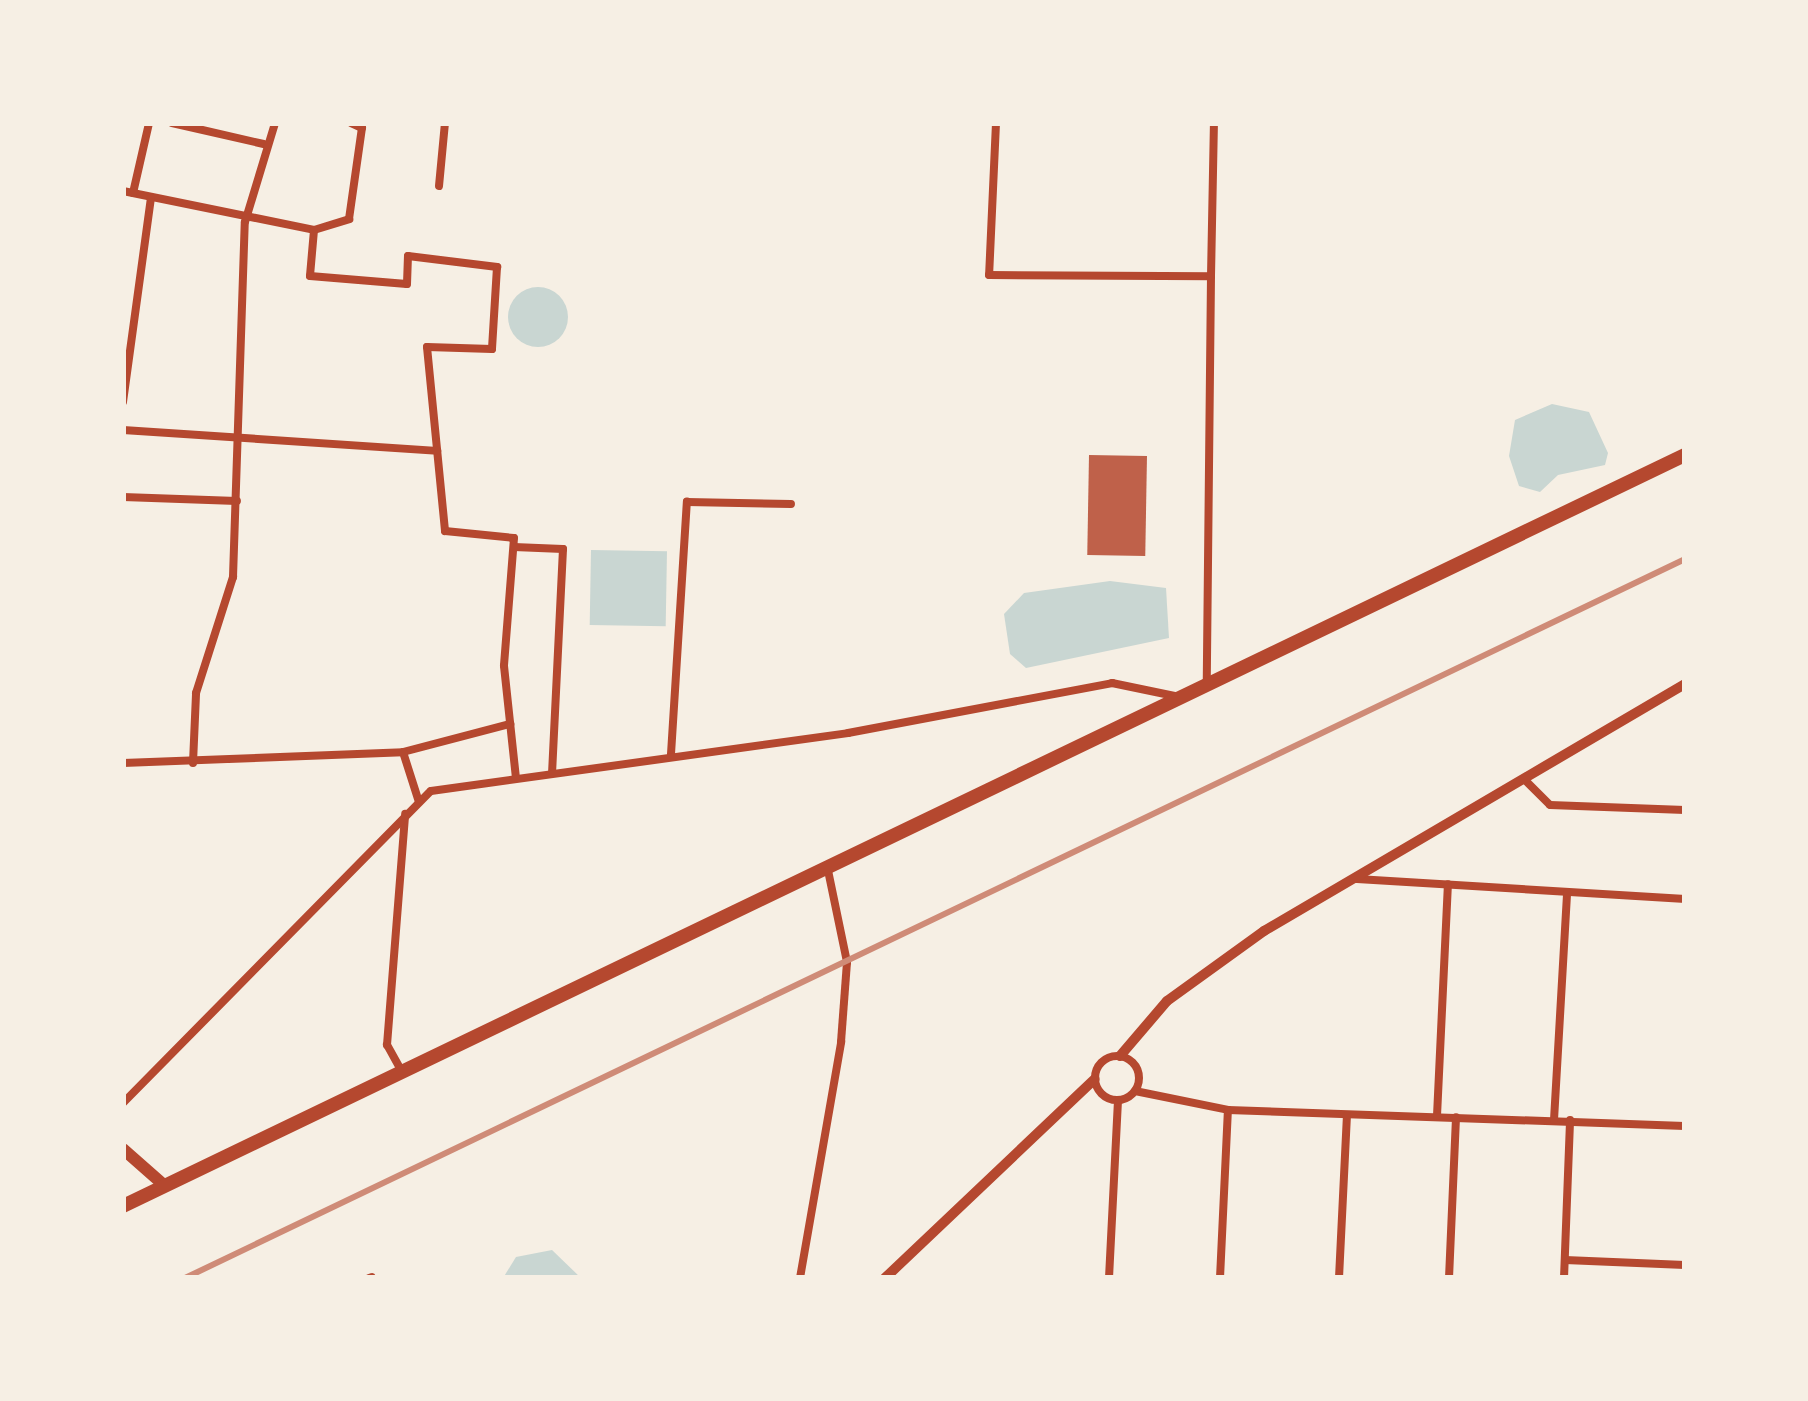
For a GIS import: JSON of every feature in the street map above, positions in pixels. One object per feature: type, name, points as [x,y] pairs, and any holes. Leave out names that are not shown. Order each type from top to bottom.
[{"type":"highway","points":[[126,1202],[404,1075],[1685,455]]},
{"type":"main road","points":[[123,1150],[165,1186]]},
{"type":"street","points":[[149,123],[128,192],[245,222],[314,230],[349,219],[362,128],[351,123]]},
{"type":"street","points":[[172,123],[264,144]]},
{"type":"street","points":[[193,763],[237,501],[245,222],[264,144],[275,123]]},
{"type":"street","points":[[440,186],[445,123]]},
{"type":"street","points":[[996,123],[989,275],[1211,276]]},
{"type":"street","points":[[1207,686],[1214,123]]},
{"type":"street","points":[[123,403],[151,198]]},
{"type":"street","points":[[314,230],[310,276],[407,284],[408,256],[497,267],[492,349],[428,347],[445,530],[514,538],[510,724],[517,778]]},
{"type":"street","points":[[123,430],[240,433],[437,451]]},
{"type":"street","points":[[123,497],[237,501]]},
{"type":"street","points":[[671,754],[688,502],[791,504]]},
{"type":"street","points":[[514,547],[563,549],[552,772]]},
{"type":"street","points":[[123,1103],[419,802],[517,778],[1112,682],[1182,698]]},
{"type":"street","points":[[885,1278],[1120,1055],[1167,1001],[1351,878],[1685,684]]},
{"type":"street","points":[[123,763],[403,752],[510,724]]},
{"type":"street","points":[[403,752],[419,802]]},
{"type":"street","points":[[1525,780],[1550,805],[1685,810]]},
{"type":"street","points":[[404,1075],[387,1045],[405,812]]},
{"type":"street","points":[[800,1278],[842,1042],[847,962],[828,871]]},
{"type":"street","points":[[1351,878],[1685,899]]},
{"type":"street","points":[[1437,1117],[1448,884]]},
{"type":"street","points":[[1554,1120],[1567,892]]},
{"type":"street","points":[[1120,1055],[1137,1069],[1135,1091]]},
{"type":"street","points":[[1095,1079],[1118,1100]]},
{"type":"street","points":[[1118,1100],[1135,1091],[1228,1110],[1685,1126]]},
{"type":"street","points":[[1109,1278],[1118,1100]]},
{"type":"street","points":[[1220,1278],[1228,1110]]},
{"type":"street","points":[[1339,1278],[1347,1115]]},
{"type":"street","points":[[1449,1278],[1456,1117]]},
{"type":"street","points":[[1564,1278],[1570,1120]]},
{"type":"street","points":[[1565,1260],[1685,1265]]},
{"type":"shaded area","points":[[538,287],[559,296],[568,317],[559,338],[538,347],[517,338],[508,317],[517,296]]},
{"type":"shaded area","points":[[1552,404],[1589,412],[1608,453],[1605,465],[1558,475],[1540,492],[1519,486],[1509,456],[1515,420]]},
{"type":"shaded area","points":[[591,550],[667,551],[666,626],[590,625]]},
{"type":"shaded area","points":[[1110,581],[1166,588],[1169,638],[1026,668],[1010,654],[1004,614],[1024,593]]},
{"type":"shaded area","points":[[552,1250],[581,1278],[503,1278],[516,1257]]},
{"type":"building","points":[[1089,455],[1147,456],[1145,556],[1087,555]]},
{"type":"railway","points":[[185,1278],[1685,559]]}]
